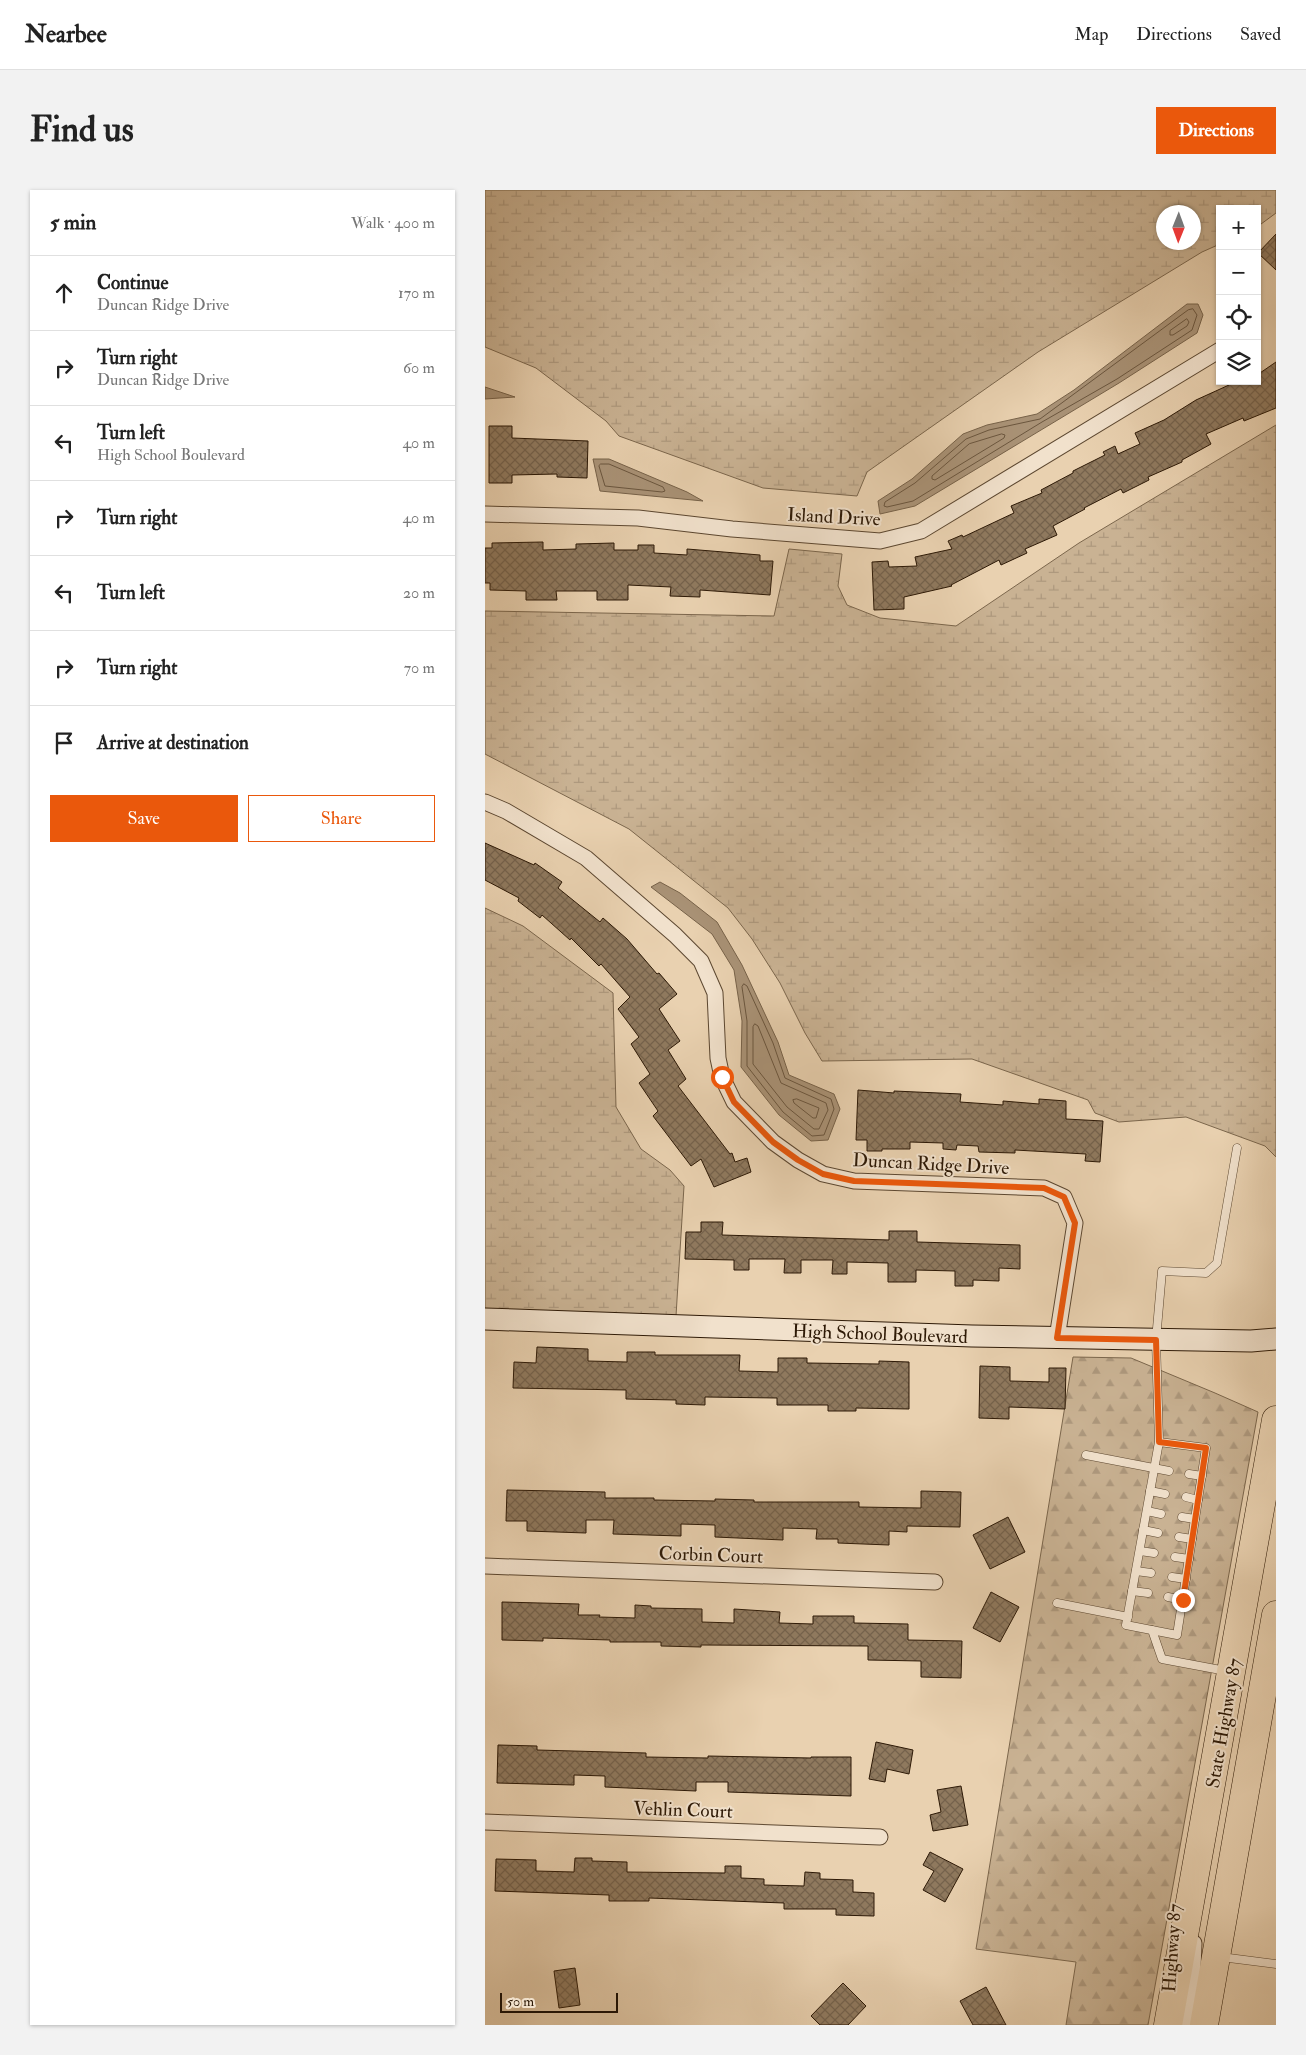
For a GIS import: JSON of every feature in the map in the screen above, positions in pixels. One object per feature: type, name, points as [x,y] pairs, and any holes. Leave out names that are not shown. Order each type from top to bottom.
[{"type":"highway","name":"State Highway 87","points":[[1168,2025],[1276,1420]]},
{"type":"highway","points":[[1204,2025],[1276,1615]]},
{"type":"street","name":"Island Drive","points":[[485,514],[639,518],[732,529],[880,541],[921,531],[1216,352]]},
{"type":"street","name":"Duncan Ridge Drive","points":[[485,802],[506,811],[586,858],[675,935],[701,961],[715,993],[722,1077],[734,1102],[773,1142],[798,1160],[823,1174],[854,1181],[1044,1188],[1064,1197],[1075,1223],[1057,1338]]},
{"type":"street","name":"High School Boulevard","points":[[485,1319],[1057,1338],[1251,1341],[1276,1339]]},
{"type":"street","name":"Corbin Court","points":[[485,1566],[935,1582]]},
{"type":"street","name":"Vehlin Court","points":[[485,1822],[880,1837]]},
{"type":"street","name":"Highway 87","points":[[1183,2025],[1193,1970],[1196,1874]]},
{"type":"lane","points":[[1159,1442],[1206,1448],[1177,1635],[1126,1625],[1159,1442],[1156,1340],[1161,1271],[1206,1273],[1217,1263],[1237,1148]]},
{"type":"lane","points":[[1086,1455],[1169,1470]]},
{"type":"lane","points":[[1189,1474],[1202,1476]]},
{"type":"lane","points":[[1150,1491],[1165,1494]]},
{"type":"lane","points":[[1186,1497],[1199,1500]]},
{"type":"lane","points":[[1147,1511],[1161,1514]]},
{"type":"lane","points":[[1182,1517],[1195,1520]]},
{"type":"lane","points":[[1143,1530],[1158,1533]]},
{"type":"lane","points":[[1179,1537],[1192,1539]]},
{"type":"lane","points":[[1140,1551],[1154,1553]]},
{"type":"lane","points":[[1175,1557],[1189,1559]]},
{"type":"lane","points":[[1136,1571],[1151,1573]]},
{"type":"lane","points":[[1172,1577],[1186,1579]]},
{"type":"lane","points":[[1132,1591],[1148,1593]]},
{"type":"lane","points":[[1168,1597],[1183,1600]]},
{"type":"lane","points":[[1057,1603],[1128,1617]]},
{"type":"lane","points":[[1152,1630],[1162,1659],[1232,1672]]},
{"type":"lane","points":[[1216,1957],[1276,1964]]},
{"type":"green space","points":[[485,190],[1276,190],[1276,213],[1261,224],[1261,205],[1216,205],[1216,246],[1202,252],[1038,352],[867,472],[857,496],[763,488],[619,436],[606,421],[536,368],[485,347]]},
{"type":"green space","points":[[1276,425],[1276,1157],[1265,1146],[1186,1117],[1119,1122],[1095,1113],[1088,1100],[972,1059],[822,1061],[805,1033],[780,983],[752,939],[728,908],[629,829],[485,754],[485,611],[774,616],[789,549],[842,554],[838,586],[847,605],[880,618],[956,626],[1079,543]]},
{"type":"green space","points":[[485,908],[523,926],[613,993],[616,1107],[641,1149],[670,1170],[684,1186],[676,1316],[485,1310]]},
{"type":"green space","points":[[1073,1357],[1131,1358],[1258,1412],[1148,2025],[1066,2025],[1076,1962],[976,1949]]},
{"type":"water","points":[[1187,304],[1198,304],[1203,315],[1197,333],[1119,383],[915,506],[880,514],[878,501],[912,479],[963,434],[987,425],[1037,414],[1074,390]]},
{"type":"water","points":[[485,387],[515,397],[485,399]]},
{"type":"water","points":[[593,459],[609,459],[687,492],[703,501],[600,491]]},
{"type":"water","points":[[660,882],[680,893],[717,922],[742,965],[778,1042],[789,1075],[834,1094],[840,1109],[828,1140],[811,1141],[779,1115],[741,1067],[742,1021],[734,970],[712,934],[651,887]]},
{"type":"building","points":[[1276,234],[1276,270],[1261,256],[1261,250]]},
{"type":"building","points":[[1276,362],[1276,408],[1244,421],[1243,418],[1206,434],[1211,444],[1182,460],[1182,462],[1148,477],[1149,480],[1123,493],[1121,489],[1053,526],[1057,535],[1025,549],[1027,553],[1001,565],[999,560],[952,586],[904,597],[904,609],[874,610],[872,562],[888,561],[889,567],[917,566],[915,557],[952,549],[948,541],[962,535],[963,537],[1014,513],[1011,506],[1042,493],[1041,490],[1105,455],[1103,452],[1115,446],[1118,454],[1140,444],[1135,433],[1164,420],[1196,400],[1229,385],[1261,385],[1261,372]]},
{"type":"building","points":[[489,426],[512,426],[512,438],[588,441],[587,478],[557,477],[557,474],[512,475],[512,483],[489,483]]},
{"type":"building","points":[[543,542],[543,550],[576,549],[576,544],[614,543],[614,550],[638,550],[638,545],[654,545],[654,553],[687,555],[687,549],[760,555],[760,561],[773,561],[770,595],[700,590],[700,597],[670,596],[671,587],[628,585],[628,600],[597,600],[597,591],[556,591],[557,600],[526,600],[526,591],[490,590],[490,583],[485,583],[485,548],[492,548],[492,543]]},
{"type":"building","points":[[485,843],[534,865],[535,863],[562,882],[558,888],[600,922],[603,918],[627,939],[677,994],[659,1009],[680,1041],[668,1050],[686,1079],[678,1086],[730,1154],[732,1153],[735,1162],[747,1158],[751,1172],[714,1187],[701,1159],[691,1166],[653,1116],[658,1111],[639,1083],[650,1074],[631,1044],[639,1037],[618,1009],[630,997],[601,964],[599,966],[571,938],[570,940],[542,915],[540,918],[518,901],[519,898],[485,880]]},
{"type":"building","points":[[858,1090],[894,1093],[894,1091],[961,1094],[960,1102],[1003,1105],[1003,1101],[1039,1104],[1039,1099],[1066,1101],[1066,1119],[1103,1121],[1100,1162],[1085,1161],[1086,1154],[1015,1150],[1015,1153],[979,1152],[978,1146],[957,1145],[956,1150],[943,1149],[943,1143],[910,1142],[910,1149],[867,1151],[867,1140],[856,1140]]},
{"type":"building","points":[[701,1222],[723,1222],[722,1235],[889,1240],[889,1231],[917,1231],[917,1242],[1020,1245],[1020,1269],[999,1268],[999,1281],[973,1280],[973,1286],[955,1286],[955,1271],[916,1270],[916,1282],[888,1282],[888,1263],[847,1262],[847,1274],[832,1274],[833,1260],[801,1260],[801,1273],[784,1273],[785,1259],[749,1259],[749,1270],[734,1270],[734,1260],[685,1259],[686,1232],[701,1232]]},
{"type":"building","points":[[537,1347],[588,1349],[588,1361],[627,1362],[627,1352],[655,1352],[655,1355],[740,1355],[739,1371],[778,1372],[778,1358],[807,1358],[807,1363],[879,1364],[879,1361],[909,1362],[909,1409],[856,1408],[856,1411],[828,1411],[828,1405],[777,1405],[777,1398],[705,1397],[705,1405],[676,1404],[676,1400],[626,1399],[626,1390],[513,1388],[514,1362],[536,1363]]},
{"type":"building","points":[[980,1366],[1010,1367],[1010,1381],[1049,1382],[1049,1368],[1066,1368],[1065,1409],[1009,1407],[1009,1419],[979,1418]]},
{"type":"building","points":[[507,1490],[605,1492],[605,1498],[715,1501],[715,1499],[754,1500],[754,1502],[859,1502],[859,1507],[921,1508],[921,1491],[961,1492],[960,1527],[907,1526],[907,1532],[889,1531],[889,1545],[838,1543],[838,1539],[816,1539],[817,1529],[783,1528],[783,1540],[715,1537],[715,1525],[681,1524],[681,1536],[613,1534],[614,1520],[586,1520],[586,1533],[527,1531],[527,1521],[506,1521]]},
{"type":"building","points":[[1008,1517],[1025,1552],[990,1569],[973,1535]]},
{"type":"building","points":[[991,1592],[1019,1607],[1000,1642],[973,1628]]},
{"type":"building","points":[[502,1602],[579,1604],[578,1615],[600,1615],[599,1617],[635,1618],[635,1605],[651,1606],[651,1608],[702,1609],[702,1622],[734,1623],[734,1609],[780,1612],[779,1623],[813,1624],[813,1616],[854,1616],[854,1623],[908,1624],[908,1640],[962,1641],[961,1678],[921,1677],[921,1661],[868,1660],[868,1646],[701,1645],[701,1647],[661,1646],[661,1642],[610,1642],[610,1640],[543,1638],[543,1641],[502,1640]]},
{"type":"building","points":[[876,1742],[913,1750],[909,1774],[887,1769],[885,1782],[869,1779]]},
{"type":"building","points":[[498,1745],[537,1746],[537,1750],[646,1753],[646,1757],[851,1757],[851,1796],[728,1792],[728,1782],[696,1782],[696,1791],[605,1787],[605,1776],[574,1775],[574,1785],[497,1783]]},
{"type":"building","points":[[961,1786],[968,1825],[933,1831],[930,1815],[941,1812],[937,1790]]},
{"type":"building","points":[[930,1852],[963,1869],[945,1902],[923,1890],[934,1871],[923,1865]]},
{"type":"building","points":[[575,1858],[592,1858],[592,1861],[627,1862],[627,1872],[725,1873],[725,1866],[741,1866],[741,1878],[764,1879],[764,1885],[804,1886],[805,1872],[820,1873],[820,1879],[853,1880],[853,1892],[874,1893],[874,1916],[836,1915],[836,1909],[784,1909],[784,1903],[649,1898],[649,1901],[609,1901],[609,1895],[495,1891],[496,1859],[536,1860],[536,1871],[574,1872]]},
{"type":"building","points":[[575,1968],[580,2005],[559,2008],[554,1971]]},
{"type":"building","points":[[843,1983],[866,2006],[848,2025],[820,2025],[811,2016]]},
{"type":"building","points":[[986,1987],[1006,2025],[973,2025],[960,2001]]},
{"type":"route","points":[[722,1077],[734,1102],[773,1142],[798,1160],[823,1174],[854,1181],[1044,1188],[1064,1197],[1075,1223],[1057,1338],[1156,1340],[1159,1442],[1206,1448],[1183,1600]]}]
